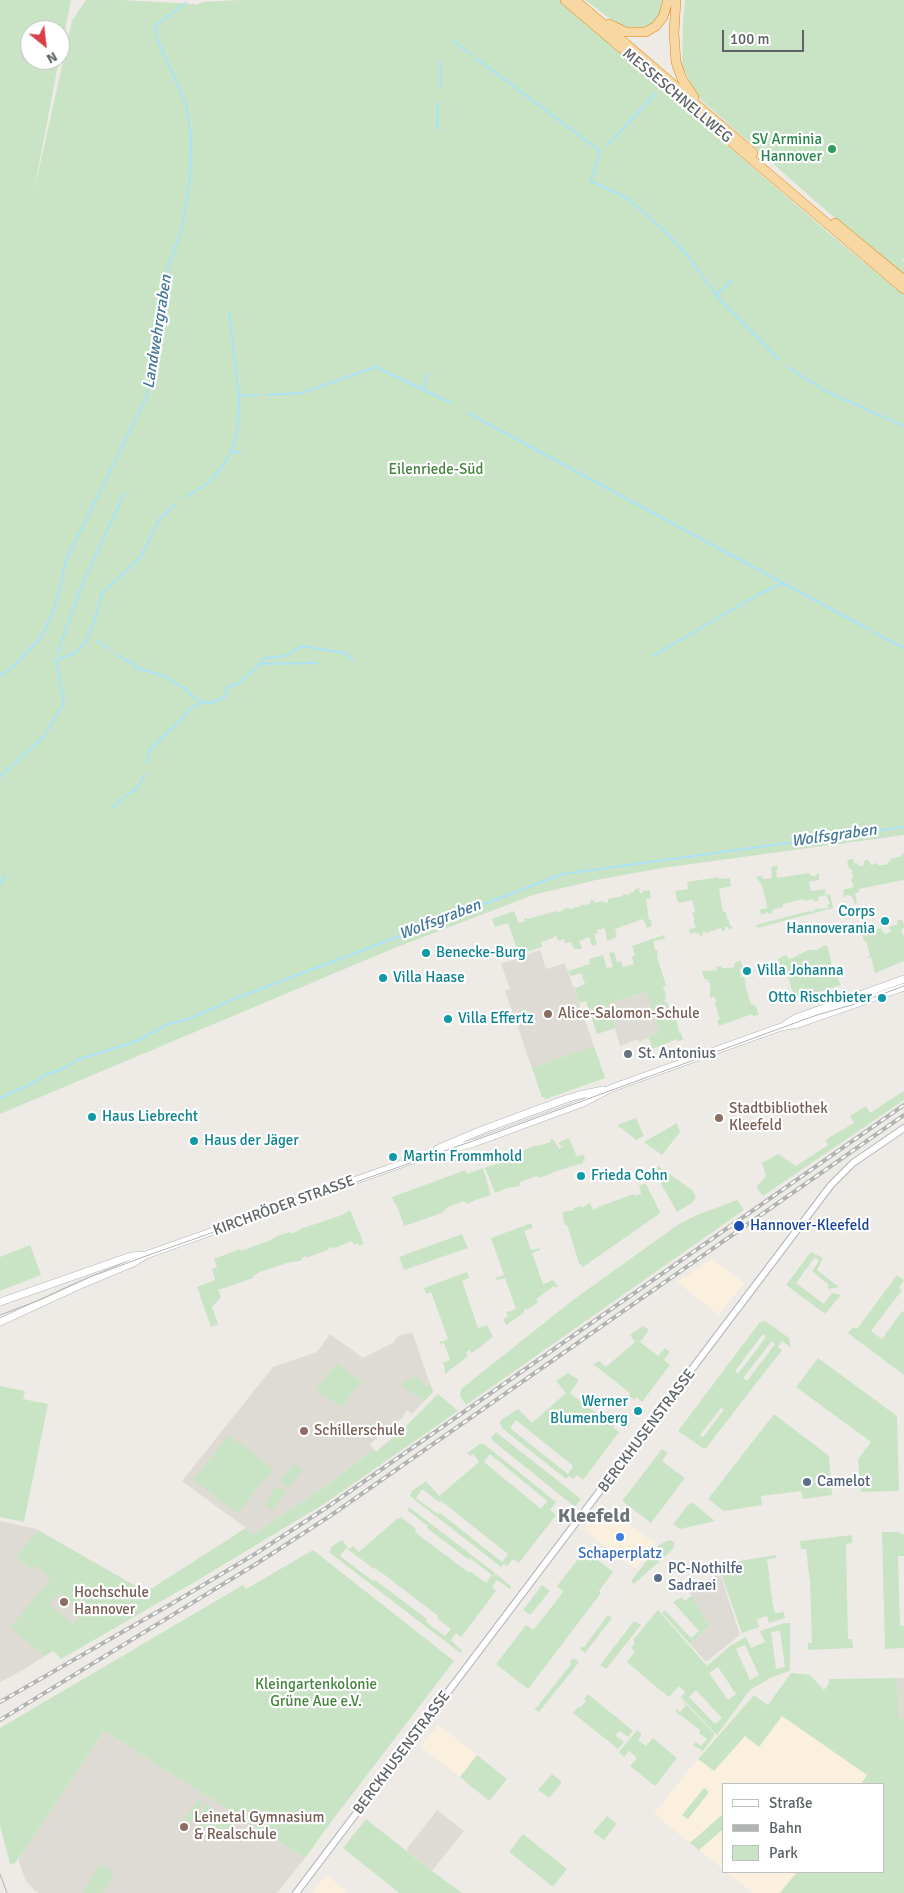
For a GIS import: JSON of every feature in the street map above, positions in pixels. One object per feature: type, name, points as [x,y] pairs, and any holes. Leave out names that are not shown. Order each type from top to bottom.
[{"type":"highway","name":"MESSESCHNELLWEG","points":[[566,0],[904,289]]},
{"type":"highway","name":"MESSESCHNELLWEG","points":[[575,0],[904,280]]},
{"type":"highway","points":[[589,12],[620,30],[642,33],[651,29],[660,21],[666,12],[668,0]]},
{"type":"highway","points":[[676,0],[674,40],[676,62],[687,87],[710,116]]},
{"type":"main road","name":"KIRCHRÖDER STRASSE","points":[[0,1322],[146,1255],[421,1157],[472,1134],[579,1094],[612,1088],[904,979]]},
{"type":"main road","name":"KIRCHRÖDER STRASSE","points":[[781,1026],[798,1024],[904,987]]},
{"type":"main road","name":"KIRCHRÖDER STRASSE","points":[[0,1302],[131,1256],[146,1255]]},
{"type":"main road","points":[[62,1280],[67,1284],[65,1292]]},
{"type":"street","name":"BERCKHUSENSTRASSE","points":[[296,1893],[831,1185],[853,1163],[904,1128]]},
{"type":"shaded area","name":"Alice-Salomon-Schule","points":[[540,950],[546,969],[565,963],[594,1046],[532,1068],[505,991],[510,989],[501,964]]},
{"type":"shaded area","points":[[647,992],[660,1032],[648,1036],[649,1038],[639,1042],[638,1039],[620,1046],[608,1004]]},
{"type":"shaded area","points":[[712,1259],[744,1283],[719,1315],[677,1282]]},
{"type":"shaded area","name":"Schillerschule","points":[[412,1332],[433,1392],[412,1414],[407,1410],[402,1418],[370,1444],[374,1449],[324,1487],[254,1534],[182,1481],[273,1367],[317,1352],[330,1334],[363,1358],[393,1343],[398,1336]]},
{"type":"shaded area","name":"Schaperplatz","points":[[601,1504],[650,1540],[655,1540],[654,1546],[636,1569],[584,1530]]},
{"type":"shaded area","name":"Hochschule Hannover","points":[[0,1521],[36,1529],[146,1592],[23,1670],[0,1682]]},
{"type":"shaded area","points":[[717,1575],[721,1576],[740,1635],[705,1661],[690,1644],[709,1626],[689,1591]]},
{"type":"shaded area","points":[[897,1678],[904,1678],[904,1719],[899,1719]]},
{"type":"shaded area","points":[[754,1695],[868,1775],[862,1783],[722,1783],[722,1868],[654,1814],[702,1753]]},
{"type":"shaded area","points":[[438,1724],[477,1755],[460,1777],[421,1747]]},
{"type":"shaded area","name":"Leinetal Gymnasium & Realschule","points":[[104,1731],[305,1858],[277,1893],[39,1893],[34,1890],[26,1881],[19,1858]]},
{"type":"shaded area","points":[[437,1810],[464,1831],[432,1871],[406,1850]]},
{"type":"shaded area","points":[[727,1873],[796,1873],[780,1893],[753,1893]]},
{"type":"shaded area","points":[[326,1875],[347,1891],[345,1893],[312,1893]]},
{"type":"green space","name":"Eilenriede-Süd","points":[[0,0],[71,0],[67,20],[20,20],[20,70],[57,70],[33,196],[61,70],[70,70],[70,30],[72,21],[86,0],[121,0],[195,5],[204,2],[240,0],[559,0],[831,235],[904,295],[904,835],[662,868],[596,880],[533,895],[392,949],[0,1114]]},
{"type":"green space","points":[[585,0],[663,0],[663,11],[653,25],[644,29],[621,27]]},
{"type":"green space","name":"SV Arminia Hannover","points":[[685,0],[904,0],[904,259],[902,261],[904,262],[904,276],[814,200],[698,97],[682,66]]},
{"type":"green space","points":[[904,853],[904,880],[859,889],[859,892],[855,893],[857,903],[855,904],[852,896],[846,895],[844,898],[843,890],[854,887],[851,879],[853,878],[852,869],[849,869],[847,860],[853,859],[855,864],[858,863],[859,866],[863,866],[865,860],[868,860],[871,865],[877,863],[878,865],[884,865],[888,864],[891,859],[902,856]]},
{"type":"green space","points":[[777,866],[777,878],[809,873],[815,877],[816,874],[819,874],[819,880],[809,882],[811,891],[825,889],[826,895],[818,897],[819,900],[814,902],[813,899],[804,901],[803,899],[783,904],[783,907],[772,910],[773,913],[769,914],[768,912],[761,915],[760,910],[767,908],[766,900],[762,886],[756,877],[762,876],[763,879],[772,878],[771,867]]},
{"type":"green space","points":[[719,877],[719,879],[730,878],[731,886],[719,889],[723,912],[726,912],[729,924],[733,928],[725,927],[725,930],[722,931],[721,928],[710,930],[709,933],[702,932],[703,935],[700,936],[699,933],[696,934],[695,932],[690,935],[689,929],[696,928],[693,921],[695,920],[692,913],[695,912],[692,900],[678,903],[675,891],[688,889],[687,882]]},
{"type":"green space","points":[[639,888],[640,893],[650,891],[651,898],[646,899],[649,920],[651,920],[652,926],[647,928],[643,919],[615,929],[617,937],[607,941],[605,928],[597,930],[598,933],[594,934],[597,944],[592,946],[589,937],[579,941],[582,949],[574,949],[571,942],[565,943],[564,939],[558,941],[556,935],[541,942],[542,947],[519,954],[508,923],[495,927],[492,919],[514,911],[519,923],[525,921],[524,918],[527,919],[557,911],[558,913],[566,908],[573,909],[581,906],[580,904],[590,904],[590,901],[593,900],[594,903],[608,902],[608,899],[623,896],[622,894],[630,895],[629,893]]},
{"type":"green space","points":[[830,894],[833,908],[757,928],[756,925],[809,911],[813,912],[815,909],[828,908],[827,905],[830,904],[826,895]]},
{"type":"green space","points":[[897,920],[902,920],[904,925],[904,928],[901,930],[904,937],[904,961],[875,973],[871,957],[867,958],[870,955],[861,932],[881,928],[884,934],[891,932],[889,927],[898,924]]},
{"type":"green space","points":[[664,935],[665,939],[654,941],[654,946],[655,950],[658,950],[657,957],[666,985],[663,987],[666,994],[666,999],[664,1000],[665,1003],[667,1002],[671,1013],[668,1014],[669,1017],[676,1018],[679,1033],[681,1033],[683,1040],[678,1041],[677,1039],[652,1049],[648,1036],[660,1032],[646,992],[608,1004],[616,1028],[597,1034],[586,1001],[579,1003],[574,986],[576,988],[585,984],[581,973],[571,976],[568,971],[590,964],[589,959],[603,955],[607,968],[613,967],[609,953],[614,952],[617,962],[621,961],[623,967],[634,964],[632,957],[635,955],[632,946]]},
{"type":"green space","points":[[825,945],[828,947],[834,977],[838,978],[841,985],[792,1000],[790,995],[793,994],[786,970],[782,971],[778,959],[786,955],[789,959],[793,958],[808,950],[816,950]]},
{"type":"green space","points":[[740,960],[744,968],[740,969],[741,977],[744,977],[751,1004],[755,1005],[759,1015],[753,1016],[752,1014],[719,1026],[717,1020],[720,1019],[715,1004],[716,1000],[714,996],[710,998],[710,984],[707,979],[704,979],[702,971],[717,971],[716,967],[722,966],[722,968],[735,967],[734,964]]},
{"type":"green space","points":[[594,1046],[605,1078],[546,1099],[542,1097],[532,1068]]},
{"type":"green space","points":[[904,1091],[904,1100],[763,1196],[756,1187],[766,1176],[762,1163],[778,1154],[796,1166],[828,1145],[825,1140],[854,1123],[850,1116],[866,1106],[870,1113]]},
{"type":"green space","points":[[636,1118],[644,1136],[636,1140],[617,1125]]},
{"type":"green space","points":[[677,1123],[680,1132],[662,1155],[644,1142]]},
{"type":"green space","points":[[569,1138],[577,1157],[583,1154],[585,1160],[583,1163],[540,1178],[537,1176],[520,1182],[520,1186],[495,1193],[485,1168],[502,1162],[505,1157],[551,1142],[550,1140],[553,1139],[559,1149],[562,1147],[558,1143]]},
{"type":"green space","points":[[658,1166],[692,1190],[696,1197],[692,1203],[677,1212],[661,1184],[656,1170]]},
{"type":"green space","points":[[483,1168],[491,1195],[467,1204],[464,1201],[448,1207],[442,1213],[404,1226],[392,1197],[465,1170],[467,1174]]},
{"type":"green space","points":[[646,1184],[660,1212],[659,1214],[583,1267],[579,1263],[567,1225],[565,1225],[563,1212],[574,1210],[574,1208],[581,1206],[582,1208],[590,1203],[593,1210],[634,1194],[635,1196],[641,1194],[639,1185]]},
{"type":"green space","points":[[737,1200],[744,1210],[466,1405],[460,1396],[461,1389],[573,1300],[679,1224]]},
{"type":"green space","points":[[350,1210],[364,1244],[359,1246],[358,1243],[354,1245],[352,1241],[332,1249],[331,1247],[328,1250],[306,1258],[306,1256],[302,1260],[260,1272],[253,1276],[253,1278],[218,1290],[221,1297],[212,1307],[218,1324],[211,1327],[197,1287],[215,1280],[212,1269],[217,1267],[214,1259],[240,1249],[241,1251],[277,1236],[290,1232],[291,1234],[300,1229],[342,1215]]},
{"type":"green space","points":[[531,1223],[533,1228],[524,1231],[531,1250],[540,1248],[540,1250],[532,1253],[543,1284],[552,1279],[558,1286],[555,1288],[554,1286],[539,1297],[536,1300],[538,1302],[527,1310],[526,1308],[525,1312],[506,1325],[503,1319],[508,1317],[506,1311],[516,1309],[505,1278],[496,1280],[496,1278],[504,1275],[491,1238]]},
{"type":"green space","points":[[462,1234],[468,1248],[404,1270],[399,1257]]},
{"type":"green space","points":[[30,1245],[41,1275],[0,1291],[0,1257]]},
{"type":"green space","points":[[811,1252],[823,1258],[817,1270],[839,1287],[829,1289],[827,1287],[829,1285],[812,1271],[819,1261],[815,1257],[796,1283],[824,1304],[832,1293],[841,1295],[825,1314],[786,1285]]},
{"type":"green space","points":[[467,1272],[469,1278],[462,1281],[478,1328],[487,1325],[493,1337],[472,1353],[469,1350],[466,1353],[468,1356],[445,1374],[444,1364],[442,1363],[450,1360],[444,1343],[440,1344],[440,1342],[448,1339],[431,1292],[426,1294],[424,1288]]},
{"type":"green space","points":[[897,1275],[904,1280],[899,1288],[902,1290],[871,1331],[882,1339],[902,1311],[904,1312],[904,1375],[848,1333],[853,1327],[857,1329]]},
{"type":"green space","points":[[765,1321],[789,1338],[791,1346],[782,1341],[778,1347],[782,1350],[704,1449],[678,1431],[760,1322]],"holes":[[[763,1334],[766,1337],[738,1374],[735,1371]],[[772,1341],[775,1344],[747,1381],[743,1378]],[[721,1408],[724,1410],[703,1437],[700,1435]]]},
{"type":"green space","points":[[643,1326],[649,1330],[640,1342],[658,1356],[665,1348],[670,1352],[664,1360],[670,1365],[642,1402],[636,1397],[634,1400],[629,1396],[630,1393],[593,1364],[600,1361],[606,1367],[635,1342],[630,1335]]},
{"type":"green space","points":[[818,1358],[897,1416],[899,1491],[861,1492],[858,1459],[871,1442],[796,1387]]},
{"type":"green space","points":[[337,1363],[361,1382],[342,1407],[316,1390]]},
{"type":"green space","points":[[568,1373],[579,1380],[570,1393],[608,1422],[614,1415],[616,1416],[612,1421],[616,1424],[613,1427],[619,1432],[583,1480],[577,1475],[573,1479],[569,1476],[566,1479],[503,1429],[500,1423],[501,1420],[518,1409],[532,1423],[566,1393],[556,1381]],"holes":[[[516,1420],[573,1466],[568,1474],[510,1428]]]},
{"type":"green space","points":[[417,1376],[426,1386],[431,1386],[433,1392],[424,1401],[402,1386],[405,1381]]},
{"type":"green space","points":[[0,1386],[25,1391],[23,1399],[48,1404],[24,1522],[0,1517]]},
{"type":"green space","points":[[438,1394],[458,1411],[324,1504],[198,1580],[61,1659],[53,1651],[45,1656],[10,1627],[51,1580],[35,1565],[32,1569],[16,1556],[39,1531],[146,1592],[246,1528],[254,1534],[324,1487],[374,1449],[377,1453]],"holes":[[[59,1593],[82,1614],[73,1625],[49,1604]]]},
{"type":"green space","points":[[774,1414],[829,1456],[832,1495],[803,1499],[801,1491],[761,1496],[762,1505],[724,1511],[708,1499]]},
{"type":"green space","points":[[496,1432],[581,1499],[575,1507],[493,1441],[491,1438]]},
{"type":"green space","points":[[229,1435],[273,1469],[238,1513],[193,1480]]},
{"type":"green space","points":[[480,1444],[484,1444],[556,1502],[550,1510],[556,1515],[519,1563],[513,1559],[507,1566],[504,1564],[501,1567],[410,1496],[412,1491],[426,1481],[439,1496],[479,1462],[473,1454],[470,1456],[467,1453]],"holes":[[[490,1454],[547,1501],[541,1509],[484,1462]],[[422,1489],[439,1502],[441,1501],[508,1554],[502,1562],[440,1513],[438,1514],[416,1498]]]},
{"type":"green space","points":[[662,1449],[668,1453],[662,1461],[685,1478],[651,1523],[622,1501]]},
{"type":"green space","points":[[294,1463],[303,1470],[288,1488],[280,1481]]},
{"type":"green space","points":[[277,1486],[286,1492],[272,1510],[264,1504]]},
{"type":"green space","points":[[693,1503],[715,1521],[680,1529],[673,1524],[689,1504]]},
{"type":"green space","points":[[409,1507],[495,1573],[493,1577],[496,1574],[511,1586],[511,1590],[497,1580],[492,1587],[496,1591],[462,1636],[456,1633],[451,1640],[463,1652],[459,1652],[330,1553],[331,1547],[342,1540],[347,1547],[350,1549],[353,1546],[359,1552],[401,1517],[416,1529],[415,1532],[420,1536],[486,1583],[492,1575],[427,1528],[428,1526],[407,1510]],"holes":[[[346,1548],[438,1616],[437,1618],[451,1629],[445,1636],[426,1622],[427,1619],[340,1556]]]},
{"type":"green space","points":[[882,1532],[900,1532],[900,1534],[904,1534],[904,1556],[898,1556],[900,1626],[904,1626],[904,1648],[885,1649]]},
{"type":"green space","points":[[852,1535],[852,1543],[846,1544],[848,1639],[852,1639],[853,1648],[808,1650],[808,1643],[812,1643],[810,1583],[806,1549],[801,1549],[800,1541]]},
{"type":"green space","points":[[669,1540],[674,1542],[674,1548],[634,1584],[631,1581],[659,1545]]},
{"type":"green space","name":"Kleingartenkolonie Grüne Aue e.V.","points":[[313,1550],[454,1661],[305,1858],[104,1731],[19,1858],[15,1863],[10,1864],[0,1825],[0,1728],[243,1585],[246,1589]]},
{"type":"green space","points":[[585,1550],[613,1572],[599,1591],[601,1593],[528,1689],[496,1664],[526,1625],[533,1630],[558,1599],[563,1591],[557,1586]]},
{"type":"green space","points":[[776,1555],[776,1558],[767,1559],[772,1600],[775,1613],[784,1612],[785,1618],[769,1623],[767,1616],[757,1619],[759,1627],[742,1633],[720,1570],[739,1561]]},
{"type":"green space","points":[[542,1585],[550,1591],[530,1615],[523,1610]]},
{"type":"green space","points":[[692,1596],[709,1626],[690,1644],[662,1613],[665,1610],[691,1638],[699,1631],[673,1602],[682,1597],[684,1601]]},
{"type":"green space","points":[[658,1610],[707,1666],[730,1646],[744,1638],[746,1637],[751,1648],[765,1642],[760,1631],[784,1623],[790,1623],[790,1671],[772,1677],[750,1690],[717,1735],[681,1697],[685,1692],[679,1686],[669,1697],[627,1662],[635,1651],[631,1648],[635,1643],[633,1640]],"holes":[[[780,1631],[785,1667],[776,1669],[771,1632]],[[745,1645],[759,1675],[750,1680],[736,1649]],[[718,1667],[736,1694],[728,1700],[709,1673]],[[696,1690],[722,1718],[715,1724],[689,1697]]]},
{"type":"green space","points":[[608,1615],[612,1618],[585,1653],[580,1649],[584,1647]]},
{"type":"green space","points":[[634,1621],[641,1625],[606,1669],[600,1665]]},
{"type":"green space","points":[[573,1658],[579,1662],[539,1712],[534,1709],[571,1664],[570,1662]]},
{"type":"green space","points":[[791,1673],[810,1675],[824,1690],[829,1683],[829,1679],[897,1678],[899,1719],[904,1719],[904,1893],[780,1893],[796,1873],[884,1873],[884,1783],[862,1783],[867,1775],[782,1716],[759,1747],[745,1736],[714,1771],[698,1759],[754,1695],[768,1705]]},
{"type":"green space","points":[[588,1694],[633,1731],[628,1737],[620,1731],[617,1733],[616,1736],[624,1742],[618,1749],[573,1713],[586,1701],[584,1699]]},
{"type":"green space","points":[[682,1701],[684,1702],[714,1733],[714,1736],[703,1751],[693,1745],[696,1742],[701,1746],[707,1739],[699,1733],[700,1730],[675,1711],[676,1709],[680,1712],[686,1705]]},
{"type":"green space","points":[[637,1730],[642,1734],[638,1740],[646,1746],[653,1738],[677,1758],[655,1786],[630,1766],[637,1758],[629,1751],[624,1757],[619,1752]]},
{"type":"green space","points":[[477,1755],[507,1779],[489,1801],[460,1777]]},
{"type":"green space","points":[[552,1774],[562,1782],[549,1798],[538,1790]]},
{"type":"green space","points":[[704,1788],[709,1792],[688,1819],[682,1815]]},
{"type":"green space","points":[[198,1800],[203,1803],[185,1830],[180,1827]]},
{"type":"green space","points":[[206,1804],[235,1821],[225,1839],[196,1822]]},
{"type":"green space","points":[[722,1815],[722,1830],[699,1850],[690,1843]]},
{"type":"green space","points":[[607,1816],[617,1824],[604,1840],[593,1832]]},
{"type":"green space","points":[[366,1819],[462,1893],[399,1893],[343,1848]]},
{"type":"green space","points":[[523,1834],[567,1869],[553,1887],[509,1852]]},
{"type":"green space","points":[[100,1864],[114,1872],[102,1893],[83,1892]]},
{"type":"waterway","name":"Landwehrgraben","points":[[0,675],[13,667],[41,637],[55,607],[66,560],[148,394],[163,282],[182,228],[190,179],[191,136],[186,104],[158,41],[155,26],[186,3]]},
{"type":"waterway","points":[[454,41],[470,54]]},
{"type":"waterway","points":[[476,58],[600,151],[591,181],[627,198],[665,231],[688,256],[716,295],[779,360]]},
{"type":"waterway","points":[[440,86],[441,62]]},
{"type":"waterway","points":[[607,146],[656,93]]},
{"type":"waterway","points":[[437,129],[438,102]]},
{"type":"waterway","points":[[716,295],[731,281]]},
{"type":"waterway","points":[[186,497],[208,483],[220,470],[232,451],[238,425],[239,396],[229,313]]},
{"type":"waterway","points":[[266,395],[302,393],[376,367],[451,403]]},
{"type":"waterway","points":[[787,367],[828,392],[904,426]]},
{"type":"waterway","points":[[423,389],[427,374]]},
{"type":"waterway","points":[[239,396],[258,395]]},
{"type":"waterway","points":[[468,413],[870,630]]},
{"type":"waterway","points":[[232,451],[241,453]]},
{"type":"waterway","points":[[58,653],[79,592],[124,493]]},
{"type":"waterway","points":[[0,777],[44,736],[64,703],[56,660],[74,653],[84,644],[94,622],[102,593],[140,558],[159,520],[174,505]]},
{"type":"waterway","points":[[653,656],[759,594],[784,583]]},
{"type":"waterway","points":[[875,633],[904,648]]},
{"type":"waterway","points":[[97,641],[109,649]]},
{"type":"waterway","points":[[116,654],[131,662],[137,668],[164,676],[186,689],[201,702],[211,703],[225,697],[228,687],[238,684],[265,658],[285,656],[302,646],[345,653],[353,660]]},
{"type":"waterway","points":[[260,664],[317,663]]},
{"type":"waterway","points":[[147,763],[149,750],[184,717],[188,710],[201,702]]},
{"type":"waterway","points":[[113,808],[129,793],[134,791],[145,775]]},
{"type":"waterway","name":"Wolfsgraben","points":[[0,1098],[35,1082],[45,1075],[65,1068],[77,1060],[137,1041],[168,1024],[189,1019],[234,999],[563,874],[904,827]]},
{"type":"waterway","points":[[0,884],[5,876]]},
{"type":"tram line","points":[[0,1315],[40,1300],[90,1277],[146,1256],[484,1137],[814,1016],[858,1003],[904,986]]},
{"type":"tram line","points":[[0,1874],[7,1893]]},
{"type":"railway","points":[[0,1702],[173,1603],[255,1554],[326,1508],[904,1105]]},
{"type":"railway","points":[[0,1720],[256,1564],[330,1516],[904,1115]]},
{"type":"place","name":"SV Arminia Hannover","points":[[832,149]]},
{"type":"place","name":"Corps Hannoverania","points":[[885,921]]},
{"type":"place","name":"Benecke-Burg","points":[[426,953]]},
{"type":"place","name":"Villa Johanna","points":[[747,971]]},
{"type":"place","name":"Villa Haase","points":[[383,978]]},
{"type":"place","name":"Otto Rischbieter","points":[[882,998]]},
{"type":"place","name":"Alice-Salomon-Schule","points":[[548,1014]]},
{"type":"place","name":"Villa Effertz","points":[[448,1019]]},
{"type":"place","name":"St. Antonius","points":[[628,1054]]},
{"type":"place","name":"Haus Liebrecht","points":[[92,1117]]},
{"type":"place","name":"Stadtbibliothek Kleefeld","points":[[719,1118]]},
{"type":"place","name":"Haus der Jäger","points":[[194,1141]]},
{"type":"place","name":"Martin Frommhold","points":[[393,1157]]},
{"type":"place","name":"Frieda Cohn","points":[[581,1176]]},
{"type":"place","name":"Hannover-Kleefeld","points":[[739,1226]]},
{"type":"place","name":"Werner Blumenberg","points":[[638,1411]]},
{"type":"place","name":"Schillerschule","points":[[304,1431]]},
{"type":"place","name":"Camelot","points":[[807,1482]]},
{"type":"place","name":"Schaperplatz","points":[[620,1537]]},
{"type":"place","name":"PC-Nothilfe Sadraei","points":[[658,1578]]},
{"type":"place","name":"Hochschule Hannover","points":[[64,1602]]},
{"type":"place","name":"Leinetal Gymnasium & Realschule","points":[[184,1827]]},
{"type":"district","name":"Kleefeld","points":[[594,1517]]}]
